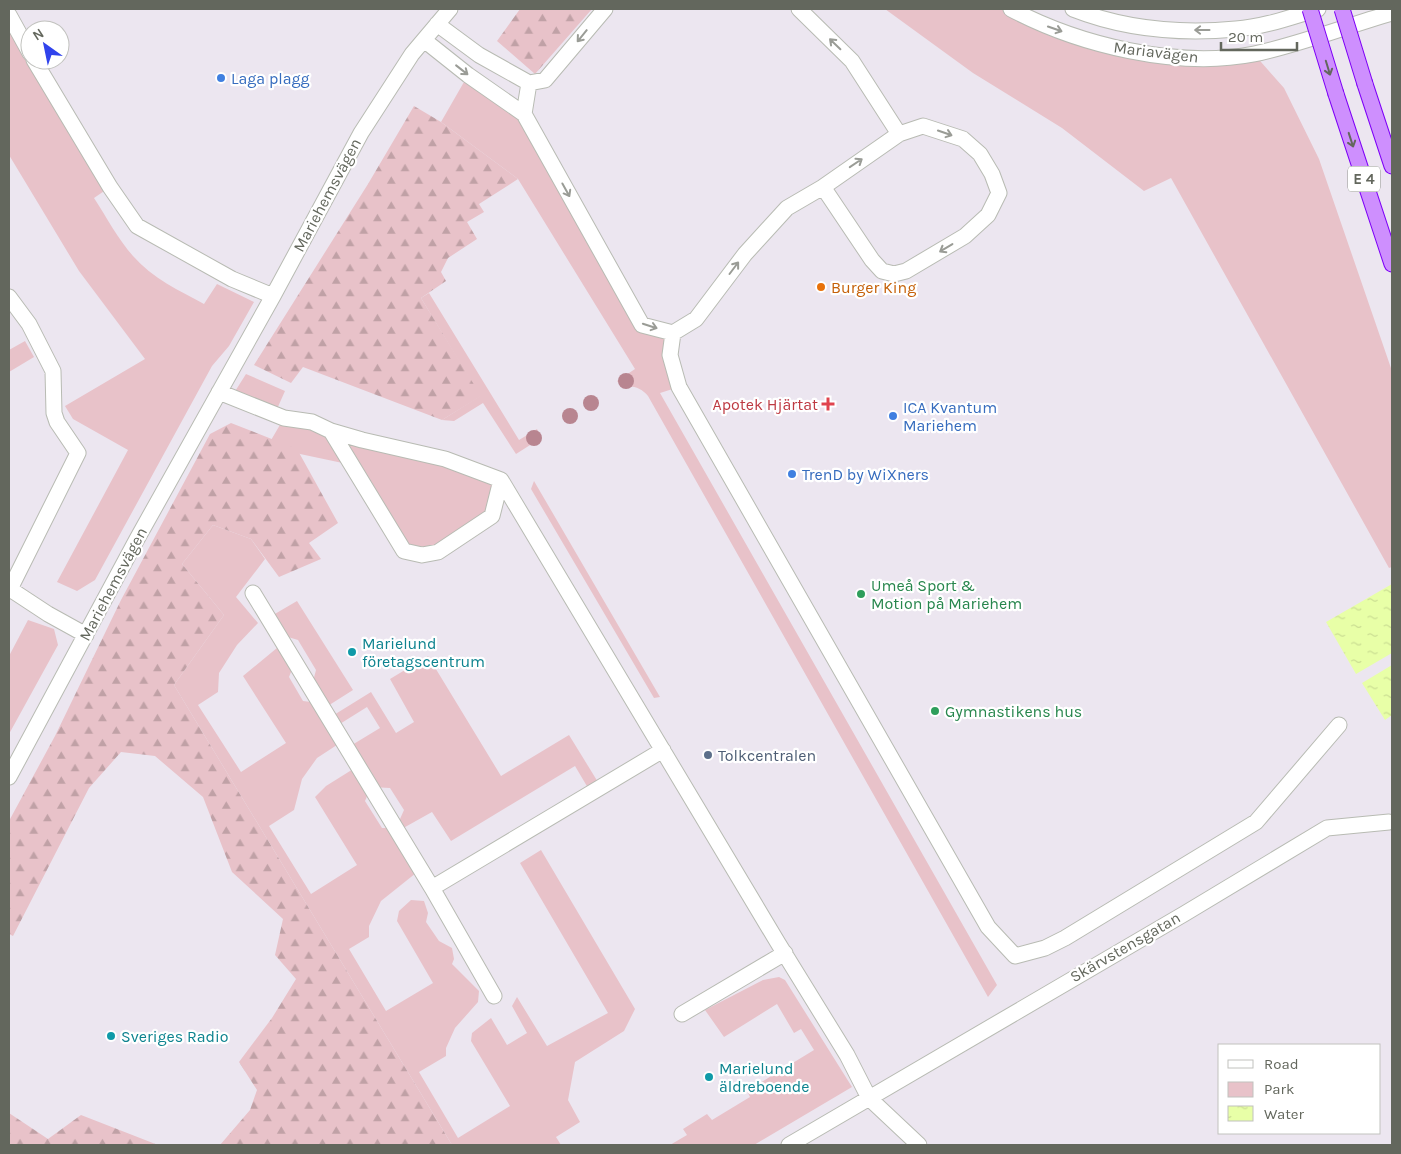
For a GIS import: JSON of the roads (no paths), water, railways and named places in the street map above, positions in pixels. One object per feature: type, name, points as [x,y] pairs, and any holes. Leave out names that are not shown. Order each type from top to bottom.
[{"type":"highway","name":"E 4","points":[[1310,9],[1392,264]]},
{"type":"highway","name":"E 4","points":[[1342,9],[1392,166]]},
{"type":"street","name":"Mariehemsvägen","points":[[9,777],[137,539],[361,132],[412,54],[450,9]]},
{"type":"street","points":[[437,24],[479,55],[529,83],[545,80],[605,9]]},
{"type":"street","points":[[799,9],[852,61],[899,134]]},
{"type":"street","name":"Mariavägen","points":[[1011,9],[1046,25],[1117,48],[1142,53],[1218,58],[1254,54],[1392,13]]},
{"type":"street","name":"Mariavägen","points":[[1073,9],[1111,21],[1139,27],[1169,30],[1203,30],[1237,29],[1276,22],[1318,9]]},
{"type":"street","points":[[9,15],[20,35]]},
{"type":"street","points":[[424,40],[468,75],[524,114],[642,325],[672,333],[696,319],[745,254],[787,208],[823,187],[899,134],[923,126],[963,139],[980,154],[992,174],[999,193],[988,215],[965,236],[906,271],[894,274],[882,271],[872,260],[823,187]]},
{"type":"street","points":[[40,70],[110,188],[137,226],[232,279],[272,296]]},
{"type":"street","points":[[524,114],[529,83]]},
{"type":"street","points":[[9,297],[29,324],[53,371],[54,413],[57,422],[78,453],[9,590],[86,635]]},
{"type":"street","points":[[672,333],[670,354],[679,387],[988,927],[1015,956],[1045,948],[1065,938],[1256,822],[1339,725]]},
{"type":"street","points":[[219,392],[284,418],[312,422],[331,431],[362,440],[445,459],[501,480],[847,1055],[869,1098],[918,1145]]},
{"type":"street","points":[[331,431],[404,551],[422,555],[438,552],[492,516],[501,480]]},
{"type":"street","points":[[253,593],[432,888],[494,996]]},
{"type":"street","points":[[432,888],[662,750]]},
{"type":"street","name":"Skärvstensgatan","points":[[789,1145],[1327,828],[1389,822]]},
{"type":"street","points":[[682,1014],[785,953]]},
{"type":"water","points":[[1392,584],[1392,653],[1356,674],[1326,622]]},
{"type":"water","points":[[1392,665],[1392,715],[1385,720],[1362,683]]},
{"type":"place","name":"Laga plagg","points":[[221,78]]},
{"type":"place","name":"Burger King","points":[[821,287]]},
{"type":"place","name":"Apotek Hjärtat","points":[[828,404]]},
{"type":"place","name":"ICA Kvantum Mariehem","points":[[893,416]]},
{"type":"place","name":"TrenD by WiXners","points":[[792,474]]},
{"type":"place","name":"Umeå Sport & Motion på Mariehem","points":[[861,594]]},
{"type":"place","name":"Marielund företagscentrum","points":[[352,652]]},
{"type":"place","name":"Gymnastikens hus","points":[[935,711]]},
{"type":"place","name":"Tolkcentralen","points":[[708,755]]},
{"type":"place","name":"Sveriges Radio","points":[[111,1036]]},
{"type":"place","name":"Marielund äldreboende","points":[[709,1077]]}]
